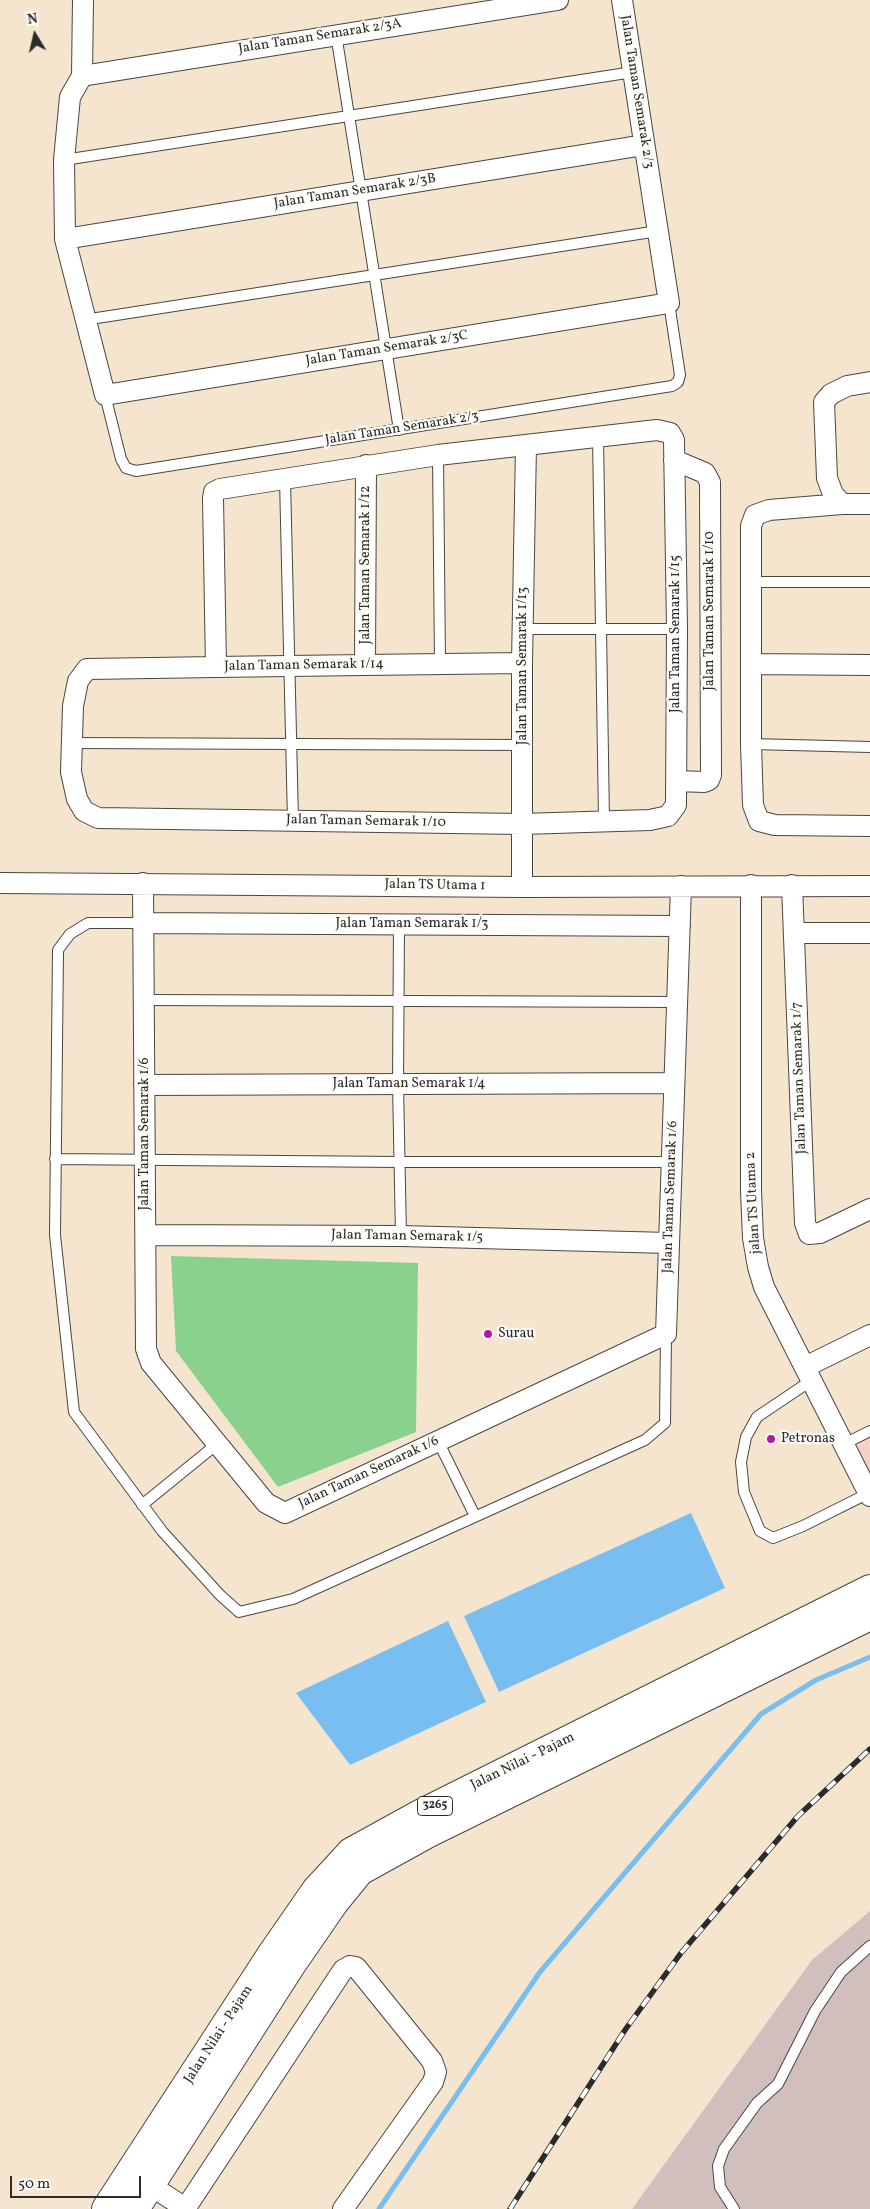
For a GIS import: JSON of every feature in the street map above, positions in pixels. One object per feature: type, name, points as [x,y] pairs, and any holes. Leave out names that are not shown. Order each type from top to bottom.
[{"type":"main road","name":"Jalan Nilai - Pajam","points":[[135,2209],[140,2178],[310,1898],[351,1852],[420,1814],[870,1589]]},
{"type":"main road","name":"Jalan Nilai - Pajam","points":[[106,2209],[140,2178],[334,1903],[360,1871],[436,1829],[870,1616]]},
{"type":"street","points":[[82,0],[82,76],[70,97],[64,160],[65,240],[84,320],[105,395]]},
{"type":"street","name":"Jalan Taman Semarak 2/3A","points":[[82,76],[558,0]]},
{"type":"street","name":"Jalan Taman Semarak 2/3","points":[[622,0],[669,303]]},
{"type":"street","name":"Jalan Taman Semarak 2/3B","points":[[65,240],[644,145]]},
{"type":"street","name":"Jalan Taman Semarak 2/3C","points":[[105,395],[669,303]]},
{"type":"street","points":[[842,504],[833,494],[827,478],[824,402],[831,394],[847,386],[870,382]]},
{"type":"street","name":"Jalan Taman Semarak 1/15","points":[[598,436],[657,430],[670,433],[674,440],[677,629],[676,805],[668,816],[650,820]]},
{"type":"street","points":[[216,667],[214,492],[220,489],[438,455],[598,436]]},
{"type":"street","name":"Jalan Taman Semarak 1/13","points":[[522,887],[522,629],[526,445]]},
{"type":"street","name":"Jalan Taman Semarak 1/10","points":[[674,460],[705,472],[710,482],[711,775],[710,780],[704,782],[676,781]]},
{"type":"street","name":"Jalan Taman Semarak 1/12","points":[[366,466],[366,665]]},
{"type":"street","points":[[870,504],[842,504],[769,510],[755,515],[751,526],[750,541],[751,744],[753,805],[759,821],[775,825],[870,826]]},
{"type":"street","name":"Jalan Taman Semarak 1/14","points":[[72,743],[73,706],[78,681],[87,669],[522,662]]},
{"type":"street","points":[[751,664],[870,665]]},
{"type":"street","name":"Jalan Taman Semarak 1/10","points":[[72,743],[71,772],[77,799],[84,811],[98,818],[522,824],[650,820]]},
{"type":"street","name":"Jalan TS Utama 1","points":[[0,883],[522,887],[870,886]]},
{"type":"street","name":"Jalan Taman Semarak 1/6","points":[[143,883],[146,1349],[151,1363],[266,1503],[285,1512],[666,1334],[681,886]]},
{"type":"street","name":"jalan TS Utama 2","points":[[751,885],[750,1098],[753,1238],[758,1267],[764,1287],[869,1494]]},
{"type":"street","name":"Jalan Taman Semarak 1/7","points":[[792,885],[805,1223],[809,1234],[820,1233],[870,1209]]},
{"type":"street","name":"Jalan Taman Semarak 1/3","points":[[143,923],[680,926]]},
{"type":"street","points":[[795,932],[870,933]]},
{"type":"street","name":"Jalan Taman Semarak 1/4","points":[[144,1085],[674,1083]]},
{"type":"street","name":"Jalan Taman Semarak 1/5","points":[[146,1235],[400,1236],[669,1243]]},
{"type":"street","points":[[808,1374],[870,1335]]},
{"type":"street","points":[[140,2178],[185,2209],[343,1970],[350,1966],[356,1967],[432,2061],[436,2072],[433,2082],[343,2209]]},
{"type":"lane","points":[[336,34],[399,430]]},
{"type":"lane","points":[[64,160],[633,72]]},
{"type":"lane","points":[[84,320],[658,231]]},
{"type":"lane","name":"Jalan Taman Semarak 2/3","points":[[105,395],[121,459],[126,468],[136,471],[672,386],[678,382],[680,375],[669,303]]},
{"type":"lane","points":[[598,436],[604,821]]},
{"type":"lane","points":[[438,455],[440,664]]},
{"type":"lane","points":[[285,479],[293,821]]},
{"type":"lane","points":[[750,582],[870,582]]},
{"type":"lane","points":[[522,629],[677,629]]},
{"type":"lane","points":[[72,743],[523,745]]},
{"type":"lane","points":[[751,744],[870,747]]},
{"type":"lane","points":[[143,923],[88,923],[70,934],[58,950],[55,1235],[74,1412],[162,1531],[238,1612],[292,1598],[645,1440],[665,1423],[666,1334]]},
{"type":"lane","points":[[399,924],[398,1162],[400,1236]]},
{"type":"lane","points":[[144,1000],[677,1002]]},
{"type":"lane","points":[[55,1159],[672,1162]]},
{"type":"lane","points":[[808,1374],[757,1417],[746,1437],[741,1462],[744,1492],[760,1531],[772,1538],[803,1526],[869,1494]]},
{"type":"lane","points":[[844,1444],[870,1431]]},
{"type":"lane","points":[[438,1441],[475,1516]]},
{"type":"lane","points":[[142,1505],[217,1444]]},
{"type":"lane","points":[[734,2209],[720,2187],[718,2166],[724,2149],[758,2103],[778,2084],[815,2011],[841,1972],[870,1946]]},
{"type":"shaded area","points":[[870,1429],[870,1502],[839,1444]]},
{"type":"shaded area","points":[[870,1911],[870,2209],[632,2209],[812,1960]]},
{"type":"green space","points":[[171,1256],[418,1263],[416,1432],[278,1487],[176,1351]]},
{"type":"water","points":[[691,1513],[725,1588],[499,1692],[464,1616]]},
{"type":"water","points":[[448,1621],[486,1702],[350,1765],[296,1693]]},
{"type":"waterway","points":[[379,2209],[540,1972],[761,1714],[816,1680],[870,1657]]},
{"type":"railway","points":[[510,2209],[625,2030],[681,1953],[798,1816],[870,1749]]},
{"type":"place","name":"Surau","points":[[488,1334]]},
{"type":"place","name":"Petronas","points":[[771,1439]]}]
